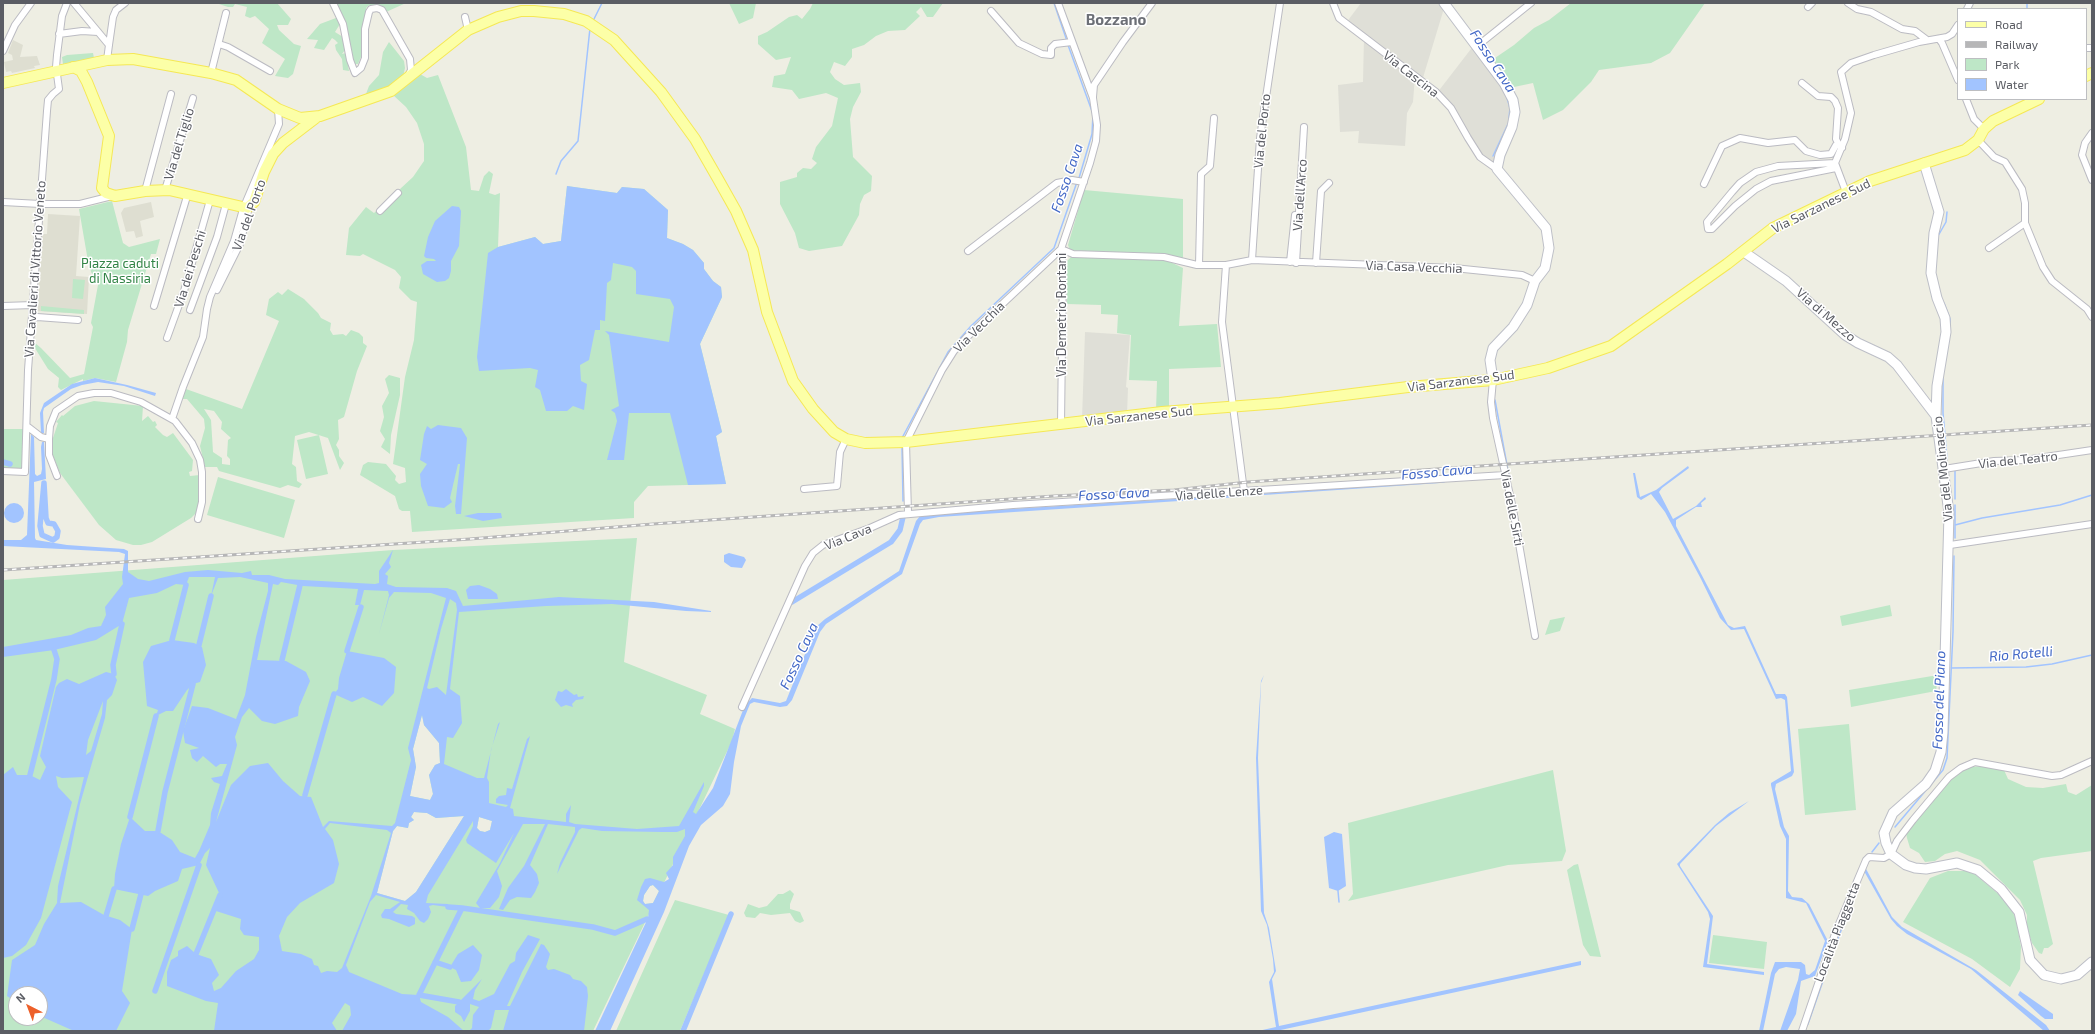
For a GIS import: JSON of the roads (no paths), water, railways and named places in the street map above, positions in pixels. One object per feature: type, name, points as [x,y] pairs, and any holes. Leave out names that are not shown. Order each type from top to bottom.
[{"type":"main road","points":[[3,83],[107,60],[133,59],[211,73],[236,80],[278,109],[300,118],[320,116],[391,91],[406,81],[468,30],[498,17],[521,12],[534,7],[564,14],[591,23],[614,40],[648,76],[676,110],[695,139],[736,212],[753,250],[766,312],[793,381],[826,425],[846,439]]},
{"type":"main road","points":[[73,67],[81,71],[87,82],[109,136],[102,188],[106,193],[115,196],[145,191],[165,190],[188,193],[210,200],[246,208]]},
{"type":"main road","name":"Via Sarzanese Sud","points":[[846,439],[865,443],[903,442],[1232,406],[1493,380],[1543,369],[1611,346],[1744,252],[1773,228],[1846,192],[1881,177],[1965,150],[1978,140],[1984,129],[1993,120],[2037,100]]},
{"type":"main road","name":"Via del Porto","points":[[246,208],[254,202],[264,172],[273,154],[283,143],[320,116]]},
{"type":"main road","points":[[300,118],[302,124],[301,130]]},
{"type":"street","points":[[3,51],[15,25],[31,3]]},
{"type":"street","points":[[57,71],[62,16],[67,3]]},
{"type":"street","points":[[76,3],[78,9],[109,45]]},
{"type":"street","points":[[107,60],[113,17],[116,10],[125,3]]},
{"type":"street","points":[[334,3],[342,24],[350,60],[355,73],[361,68],[365,58],[365,29],[370,9],[377,8],[382,10],[410,59],[411,70],[406,81]]},
{"type":"street","name":"Via Demetrio Rontani","points":[[1058,3],[1068,43],[1093,98],[1097,125],[1096,141],[1080,181],[1061,249],[1063,264],[1061,424]]},
{"type":"street","points":[[1093,98],[1094,85],[1152,3]]},
{"type":"street","name":"Via del Porto","points":[[1252,260],[1260,138],[1280,3]]},
{"type":"street","name":"Via Cascina","points":[[1333,3],[1339,18],[1436,92],[1452,108],[1480,157],[1497,169]]},
{"type":"street","points":[[1444,3],[1504,83],[1513,100],[1515,112],[1512,127],[1500,155],[1497,169],[1546,228],[1549,248],[1545,268],[1535,281],[1527,305],[1519,319],[1493,348],[1490,360],[1493,380]]},
{"type":"street","points":[[1476,47],[1531,3]]},
{"type":"street","points":[[1848,3],[1857,9],[1871,12],[1902,29],[1915,32],[1928,40]]},
{"type":"street","points":[[991,11],[1019,43],[1042,54],[1051,55],[1054,44],[1068,43]]},
{"type":"street","points":[[211,73],[226,13]]},
{"type":"street","points":[[466,17],[468,30]]},
{"type":"street","points":[[1846,192],[1835,166],[1850,113],[1842,76],[1844,69],[1851,63],[1874,55],[1928,40],[1939,39],[1952,34],[1957,26]]},
{"type":"street","points":[[60,34],[82,31],[98,32]]},
{"type":"street","points":[[1939,39],[1957,77]]},
{"type":"street","points":[[219,44],[228,46],[270,71]]},
{"type":"street","name":"Via Cavalieri di Vittorio Veneto","points":[[3,471],[25,472],[28,427],[28,370],[48,100],[52,94],[59,89],[57,71]]},
{"type":"street","points":[[1802,83],[1818,96],[1831,97],[1836,100],[1838,108],[1836,139],[1840,146]]},
{"type":"street","points":[[145,191],[171,94]]},
{"type":"street","name":"Via del Tiglio","points":[[165,190],[193,98]]},
{"type":"street","points":[[1966,100],[1974,119],[1984,129]]},
{"type":"street","points":[[246,208],[279,124],[278,109]]},
{"type":"street","points":[[1199,265],[1201,174],[1210,166],[1214,118]]},
{"type":"street","name":"Via dell'Arco","points":[[1293,263],[1304,127]]},
{"type":"street","points":[[2092,133],[2085,143],[2082,155],[2092,180]]},
{"type":"street","points":[[1704,184],[1722,146],[1740,138],[1768,143],[1795,140],[1806,151],[1820,156],[1831,154],[1840,146]]},
{"type":"street","points":[[1978,140],[1994,157],[2005,162],[2016,178],[2023,193],[2025,223],[2043,268],[2052,281],[2087,310],[2092,317]]},
{"type":"street","name":"Via del Molinaccio","points":[[1891,854],[1886,843],[1884,833],[1887,823],[1893,813],[1930,778],[1938,763],[1941,752],[1950,545],[1949,513],[1936,416],[1937,396],[1946,332],[1945,318],[1937,298],[1931,273],[1931,255],[1940,212],[1924,164]]},
{"type":"street","points":[[1778,166],[1835,166],[1771,181],[1756,189],[1734,206],[1712,229],[1708,229],[1707,222],[1732,192],[1740,183],[1756,172],[1778,166]]},
{"type":"street","points":[[968,251],[1052,186],[1057,183],[1080,181]]},
{"type":"street","points":[[1316,263],[1321,191],[1329,183]]},
{"type":"street","points":[[154,306],[188,193]]},
{"type":"street","points":[[380,211],[398,193]]},
{"type":"street","points":[[3,202],[80,204],[115,196]]},
{"type":"street","name":"Via dei Peschi","points":[[167,338],[187,281],[210,200]]},
{"type":"street","points":[[1293,263],[1296,200]]},
{"type":"street","points":[[190,310],[217,237],[226,204]]},
{"type":"street","name":"Via del Porto","points":[[172,419],[182,387],[203,337],[207,309],[246,208]]},
{"type":"street","points":[[1989,248],[2025,223]]},
{"type":"street","name":"Via Casa Vecchia","points":[[1061,249],[1073,254],[1164,257],[1199,265],[1226,265],[1252,260],[1293,263],[1454,268],[1522,275],[1535,281]]},
{"type":"street","name":"Via Vecchia","points":[[903,442],[954,351],[1061,249]]},
{"type":"street","name":"Via di Mezzo","points":[[1744,252],[1786,281],[1845,335],[1858,344],[1888,357],[1897,365],[1936,416]]},
{"type":"street","points":[[1226,265],[1222,322],[1244,491]]},
{"type":"street","points":[[3,306],[33,305]]},
{"type":"street","points":[[32,319],[37,317],[78,320]]},
{"type":"street","name":"Via delle Sirti","points":[[1493,380],[1491,402],[1493,418],[1506,477],[1536,636]]},
{"type":"street","points":[[57,476],[49,455],[50,426],[56,411],[78,396],[94,393],[111,393],[127,397],[141,402],[172,419],[187,437],[200,460],[203,494],[198,519]]},
{"type":"street","points":[[1923,399],[1937,396]]},
{"type":"street","points":[[28,427],[41,437],[49,439]]},
{"type":"street","points":[[804,489],[837,486],[840,452],[846,439]]},
{"type":"street","points":[[903,442],[908,513]]},
{"type":"street","name":"Via del Teatro","points":[[1944,469],[1994,461],[2025,460],[2092,450]]},
{"type":"street","name":"Via delle Lenze","points":[[908,513],[1021,504],[1506,477]]},
{"type":"street","name":"Via Cava","points":[[742,707],[805,566],[813,553],[823,545],[870,528],[899,514],[908,513]]},
{"type":"street","points":[[1950,545],[2092,524]]},
{"type":"street","points":[[2092,761],[2061,775],[2052,776],[1975,762],[1961,768],[1949,777],[1913,820],[1897,841],[1891,854],[1906,865],[1915,868],[1926,869],[1957,863],[1978,870],[2001,889],[2019,912],[2030,960],[2044,975],[2061,979],[2077,974],[2092,962]]},
{"type":"street","name":"Località Piaggetta","points":[[1802,1031],[1836,931],[1866,860],[1869,857],[1884,858],[1891,854]]},
{"type":"water","points":[[567,186],[617,193],[622,187],[644,189],[668,210],[667,238],[683,244],[693,250],[704,263],[704,269],[713,281],[721,287],[722,297],[700,344],[722,432],[716,436],[726,484],[688,485],[670,413],[629,413],[624,460],[607,460],[617,421],[615,413],[611,410],[619,406],[609,335],[605,331],[669,342],[674,307],[670,299],[636,294],[636,271],[632,267],[613,263],[611,280],[607,283],[605,321],[600,320],[600,330],[595,330],[589,360],[580,365],[581,381],[587,384],[584,410],[573,406],[567,411],[546,411],[540,390],[535,387],[538,370],[530,368],[479,371],[477,357],[488,253],[498,247],[535,237],[543,244],[561,241]]},
{"type":"water","points":[[452,206],[459,207],[461,211],[459,246],[451,261],[449,278],[445,281],[437,282],[423,274],[421,265],[427,261],[436,261],[424,256],[428,237],[435,221]]},
{"type":"water","points":[[95,378],[156,393],[155,396],[124,386],[98,382],[82,385],[71,389],[44,408],[44,433],[41,433],[40,413],[44,403],[72,384]]},
{"type":"water","points":[[438,425],[461,428],[467,438],[461,514],[456,514],[455,506],[460,464],[458,464],[450,498],[452,502],[444,508],[428,506],[421,486],[420,474],[427,464],[420,460],[424,434],[427,426],[431,429]]},
{"type":"water","points":[[31,434],[34,437],[35,474],[37,476],[41,474],[41,447],[42,442],[44,442],[46,479],[34,482],[36,540],[67,545],[124,549],[128,551],[128,572],[138,579],[149,581],[185,572],[208,570],[242,573],[251,571],[252,575],[269,575],[285,579],[375,584],[379,583],[379,571],[393,550],[389,563],[391,567],[385,574],[388,576],[387,584],[396,587],[447,588],[456,591],[463,606],[559,597],[654,602],[711,611],[686,611],[612,604],[546,606],[459,612],[450,689],[460,696],[462,723],[453,738],[447,737],[444,764],[477,778],[484,778],[491,752],[487,778],[489,782],[489,803],[506,807],[508,805],[496,803],[496,799],[499,796],[506,795],[507,788],[512,789],[527,739],[530,736],[510,808],[513,809],[514,816],[566,822],[566,814],[571,805],[569,822],[575,824],[637,829],[679,826],[704,782],[704,786],[693,812],[696,814],[713,788],[745,705],[752,698],[780,703],[786,701],[816,627],[825,619],[899,571],[916,521],[920,516],[927,514],[1239,495],[1239,497],[939,517],[923,520],[920,524],[902,574],[826,624],[820,632],[792,700],[787,706],[780,707],[754,702],[750,704],[741,726],[730,794],[723,806],[701,825],[689,846],[664,912],[610,1031],[595,1031],[648,918],[649,910],[637,900],[641,887],[645,879],[650,878],[664,882],[669,879],[666,873],[673,865],[673,857],[685,836],[685,829],[677,832],[662,832],[602,831],[582,828],[579,830],[557,874],[560,863],[575,832],[575,827],[548,824],[530,865],[537,874],[539,883],[535,892],[531,898],[517,897],[510,900],[503,910],[499,909],[508,888],[524,866],[545,824],[523,824],[497,871],[502,886],[499,897],[490,908],[480,908],[476,903],[500,863],[514,833],[496,863],[467,843],[466,840],[473,826],[473,821],[428,895],[426,903],[448,904],[448,907],[433,905],[429,906],[431,912],[428,919],[424,923],[420,921],[414,913],[407,909],[408,905],[401,904],[393,912],[415,918],[415,924],[409,927],[389,919],[382,918],[381,915],[385,909],[390,909],[400,902],[376,895],[370,902],[346,965],[349,972],[402,994],[419,995],[421,1002],[448,1017],[464,1031],[342,1031],[351,1015],[350,1006],[345,1003],[332,1023],[337,1031],[214,1031],[218,1003],[206,1001],[167,986],[167,972],[171,960],[178,956],[178,951],[187,946],[196,954],[211,959],[219,975],[212,983],[214,991],[221,988],[236,971],[254,959],[259,950],[259,937],[244,935],[240,929],[241,919],[216,911],[220,895],[206,865],[210,848],[205,853],[199,865],[182,869],[178,881],[155,891],[148,896],[114,889],[115,874],[121,844],[130,817],[145,831],[158,831],[172,840],[180,852],[195,858],[199,851],[210,825],[211,813],[220,784],[214,782],[211,778],[222,776],[227,764],[220,764],[216,767],[203,756],[197,762],[192,758],[190,750],[199,748],[185,743],[183,731],[192,706],[208,708],[236,719],[245,695],[256,637],[268,591],[268,583],[240,577],[218,578],[211,596],[215,577],[189,577],[186,585],[176,584],[157,593],[129,598],[122,624],[96,640],[54,650],[3,657],[3,647],[71,635],[88,628],[101,626],[106,615],[105,607],[123,584],[122,577],[125,554],[119,552],[3,546],[3,540],[21,540],[27,535]],"holes":[[[281,582],[303,586],[358,589],[355,605],[360,605],[364,590],[388,591],[389,595],[379,634],[389,598],[394,592],[431,593],[446,598],[408,748],[411,760],[395,823],[392,826],[329,821],[323,827],[311,797],[300,796],[283,781],[268,763],[250,766],[231,785],[216,822],[237,745],[235,737],[242,717],[249,708],[262,721],[275,724],[298,716],[299,707],[310,681],[306,672],[286,661],[257,660],[273,584],[278,585]],[[450,599],[456,603],[457,610],[446,695],[437,687],[427,688],[441,629]],[[422,715],[424,725],[439,743],[440,763],[435,765],[429,775],[433,794],[430,800],[410,796],[416,767],[413,749]],[[414,812],[427,813],[436,818],[464,816],[416,892],[405,901],[377,893],[393,831],[397,826],[408,828],[409,823],[414,820],[411,817]],[[479,817],[492,821],[490,830],[485,832],[480,831],[477,828]],[[330,823],[387,830],[391,833],[371,896],[342,968],[337,972],[327,971],[321,973],[318,966],[314,965],[312,959],[301,954],[282,951],[279,936],[287,917],[300,903],[334,883],[339,864],[333,840],[325,829]],[[653,885],[659,891],[653,903],[645,904],[643,901],[644,895],[650,886]]]},
{"type":"water","points":[[1688,466],[1689,468],[1662,488],[1659,492],[1673,519],[1696,506],[1705,497],[1706,499],[1701,503],[1702,507],[1696,507],[1676,520],[1676,526],[1728,625],[1734,628],[1745,626],[1776,694],[1785,694],[1787,697],[1794,772],[1792,776],[1776,784],[1775,789],[1784,827],[1789,836],[1788,891],[1792,897],[1802,898],[1809,904],[1828,941],[1815,976],[1801,981],[1796,1014],[1787,1031],[1780,1031],[1798,980],[1800,969],[1786,967],[1779,969],[1775,974],[1763,1031],[1759,1031],[1771,973],[1775,962],[1801,962],[1805,965],[1806,974],[1809,975],[1815,970],[1825,941],[1806,903],[1786,898],[1786,839],[1780,826],[1771,785],[1771,783],[1791,771],[1785,700],[1781,698],[1776,699],[1744,629],[1731,630],[1720,618],[1665,512],[1651,494],[1641,500],[1637,497],[1633,473],[1635,473],[1640,497],[1656,490]]},
{"type":"water","points":[[14,503],[21,506],[24,513],[21,520],[14,523],[7,520],[4,513],[7,506]]},
{"type":"water","points":[[478,513],[501,513],[502,518],[483,521],[464,516]]},
{"type":"water","points":[[729,553],[744,557],[746,560],[742,568],[731,567],[724,562],[724,555]]},
{"type":"water","points":[[479,585],[490,589],[497,594],[498,599],[468,599],[466,590],[470,586]]},
{"type":"water","points":[[172,640],[194,643],[202,647],[206,665],[200,682],[193,684],[187,690],[173,711],[166,711],[156,716],[158,710],[147,706],[143,662],[151,646]]},
{"type":"water","points":[[347,651],[384,658],[396,667],[394,693],[382,706],[363,697],[352,702],[334,694],[338,689],[339,678]]},
{"type":"water","points":[[106,672],[114,674],[117,680],[112,695],[107,700],[105,718],[80,804],[60,903],[81,902],[104,915],[120,920],[132,929],[122,991],[130,1003],[116,1031],[74,1031],[48,1020],[48,986],[8,986],[12,960],[35,945],[44,924],[57,903],[58,886],[84,777],[62,778],[56,776],[58,787],[72,802],[41,918],[26,945],[12,956],[3,958],[3,775],[13,767],[17,775],[30,775],[40,780],[46,767],[40,756],[56,687],[59,683],[67,679],[79,684]],"holes":[[[103,701],[102,714],[91,751],[86,755],[88,740]]]},
{"type":"water","points":[[1264,675],[1261,683],[1258,758],[1264,913],[1269,928],[1276,971],[1272,979],[1279,1026],[1581,961],[1581,965],[1276,1031],[1258,1031],[1276,1027],[1269,982],[1274,972],[1273,959],[1267,925],[1261,911],[1256,758],[1261,681]]},
{"type":"water","points":[[566,689],[574,695],[577,694],[578,697],[584,696],[583,699],[576,700],[572,704],[573,707],[566,705],[561,707],[555,700],[558,691],[562,692]]},
{"type":"water","points":[[500,722],[492,746],[498,724]]},
{"type":"water","points":[[1749,801],[1716,826],[1680,864],[1680,866],[1713,916],[1707,964],[1764,972],[1764,975],[1703,967],[1710,919],[1708,912],[1677,864],[1715,825],[1729,813]]},
{"type":"water","points":[[1334,832],[1342,834],[1346,886],[1338,891],[1329,888],[1324,837]]},
{"type":"water","points":[[1865,867],[1892,917],[1902,927],[1976,970],[2046,1025],[2050,1031],[2044,1031],[1971,969],[1907,934],[1897,926],[1891,919],[1864,871]]},
{"type":"water","points":[[528,935],[540,939],[522,972],[507,1006],[510,1006],[541,944],[544,945],[550,954],[546,967],[548,970],[554,969],[570,975],[573,979],[581,981],[587,987],[588,996],[584,1031],[503,1031],[509,1010],[495,1010],[491,1028],[488,1031],[469,1031],[472,1028],[473,1015],[479,1007],[470,1004],[470,1011],[464,1022],[461,1016],[455,1012],[455,1006],[482,979],[475,990],[473,999],[479,1001],[494,994],[510,964],[515,961],[516,953]]},
{"type":"water","points":[[473,945],[482,955],[479,970],[471,981],[461,982],[456,970],[450,967],[458,954]]},
{"type":"water","points":[[2020,991],[2053,1014],[2053,1019],[2045,1019],[2041,1016],[2018,995]]},
{"type":"waterway","points":[[593,21],[602,3]]},
{"type":"waterway","name":"Fosso Cava","points":[[1054,3],[1067,41]]},
{"type":"waterway","points":[[2027,3],[2027,8]]},
{"type":"waterway","points":[[556,174],[561,161],[578,141],[590,28]]},
{"type":"waterway","name":"Fosso Cava","points":[[1068,45],[1093,114],[1092,134],[1079,178]]},
{"type":"waterway","name":"Fosso Cava","points":[[1507,98],[1510,108],[1509,118]]},
{"type":"waterway","name":"Fosso Cava","points":[[1493,156],[1508,124]]},
{"type":"waterway","name":"Fosso Cava","points":[[902,438],[948,352],[971,326],[1054,248],[1077,182]]},
{"type":"waterway","name":"Fosso del Piano","points":[[1938,236],[1946,222],[1947,212]]},
{"type":"waterway","name":"Fosso del Piano","points":[[1944,303],[1950,319],[1950,330]]},
{"type":"waterway","name":"Fosso del Piano","points":[[1943,377],[1943,413],[1947,459]]},
{"type":"waterway","name":"Fosso Cava","points":[[1495,400],[1509,476],[1507,477]]},
{"type":"waterway","name":"Fosso Cava","points":[[902,446],[903,501]]},
{"type":"waterway","points":[[3,462],[10,464]]},
{"type":"waterway","name":"Fosso del Piano","points":[[1955,470],[1955,499]]},
{"type":"waterway","name":"Fosso Cava","points":[[1238,496],[1444,482]]},
{"type":"waterway","points":[[44,483],[46,518],[48,523],[54,524],[58,531],[57,537],[53,540],[42,535],[40,526],[44,483]]},
{"type":"waterway","points":[[1955,525],[1982,518],[2060,505],[2092,495]]},
{"type":"waterway","name":"Fosso del Piano","points":[[1955,505],[1955,538]]},
{"type":"waterway","points":[[792,602],[891,542],[900,530],[903,517]]},
{"type":"waterway","name":"Fosso del Piano","points":[[1895,827],[1943,770],[1947,758],[1953,632],[1954,556]]},
{"type":"waterway","points":[[172,640],[186,585]]},
{"type":"waterway","points":[[282,660],[300,585]]},
{"type":"waterway","points":[[199,645],[211,596]]},
{"type":"waterway","points":[[347,651],[361,607]]},
{"type":"waterway","points":[[114,674],[113,665],[122,624]]},
{"type":"waterway","points":[[30,775],[54,679],[57,659],[54,650]]},
{"type":"waterway","name":"Rio Rotelli","points":[[1951,668],[2026,667],[2052,664],[2092,655]]},
{"type":"waterway","points":[[158,831],[165,792],[193,684]]},
{"type":"waterway","points":[[305,795],[334,694]]},
{"type":"waterway","points":[[130,817],[156,716]]},
{"type":"waterway","name":"Fosso del Piano","points":[[1872,852],[1879,843]]},
{"type":"waterway","points":[[155,991],[199,865]]},
{"type":"waterway","points":[[106,916],[114,889]]},
{"type":"waterway","points":[[1338,891],[1339,902]]},
{"type":"waterway","points":[[132,929],[141,894]]},
{"type":"waterway","points":[[196,954],[220,895]]},
{"type":"waterway","name":"Fosso del Piano","points":[[1836,944],[1854,895]]},
{"type":"waterway","points":[[448,907],[462,908]]},
{"type":"waterway","points":[[459,1002],[419,995],[462,908],[593,927],[615,933],[647,919]]},
{"type":"waterway","points":[[683,1031],[731,914]]},
{"type":"waterway","name":"Fosso del Piano","points":[[1808,1024],[1833,952]]},
{"type":"waterway","points":[[435,962],[450,967]]},
{"type":"railway","points":[[3,570],[470,539],[653,524],[1054,496],[1174,490],[1248,482],[2092,425]]},
{"type":"district","name":"Bozzano","points":[[1116,20]]},
{"type":"park label","name":"Piazza caduti di Nassiria","points":[[120,272]]}]
